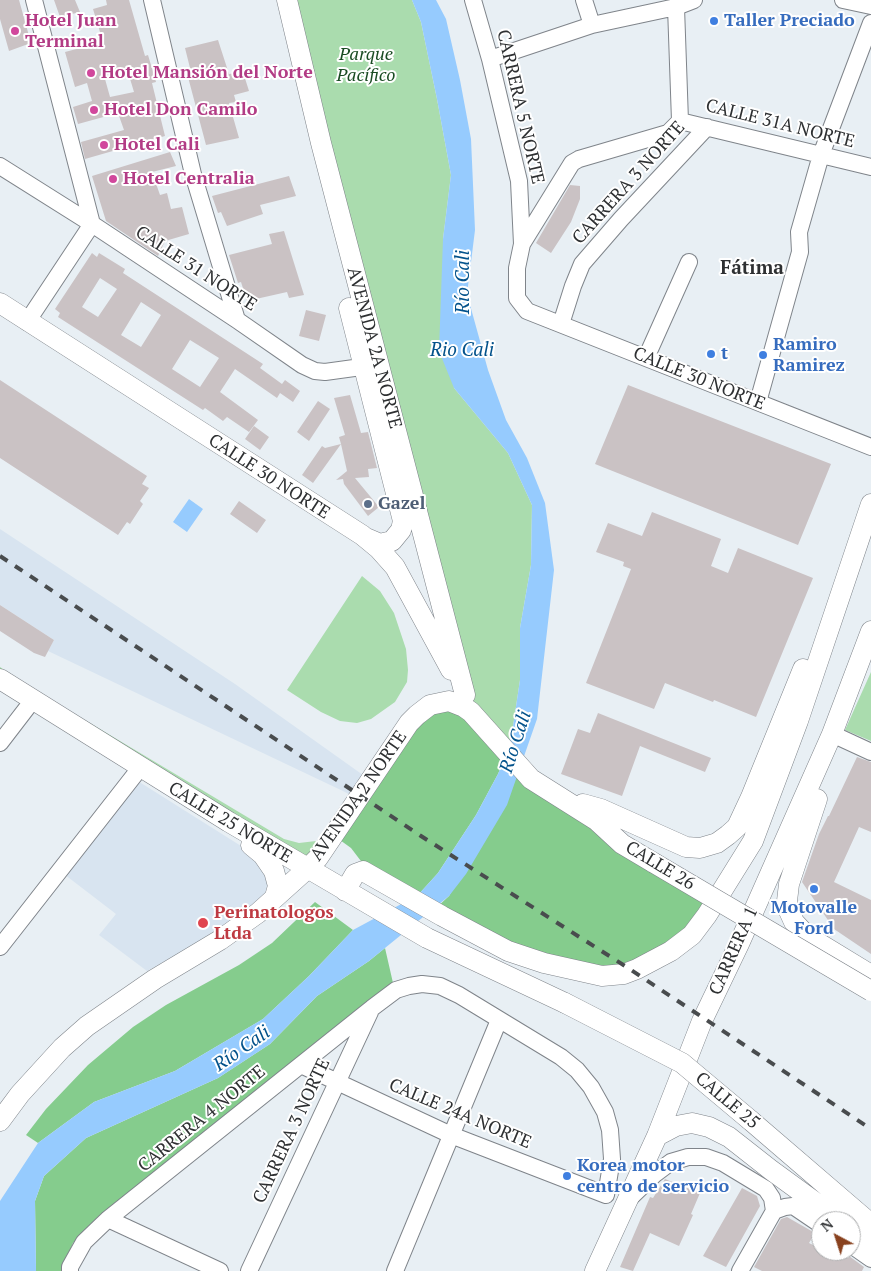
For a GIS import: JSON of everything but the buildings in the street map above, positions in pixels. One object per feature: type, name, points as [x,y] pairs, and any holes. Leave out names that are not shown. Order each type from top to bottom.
[{"type":"main road","name":"AVENIDA 2A NORTE","points":[[275,0],[309,147],[371,366],[434,570],[468,704]]},
{"type":"main road","name":"AVENIDA 2A NORTE","points":[[287,0],[371,366],[403,526],[398,536],[386,543],[380,544],[362,535]]},
{"type":"main road","name":"CALLE 30 NORTE","points":[[0,303],[362,535],[395,567],[468,704]]},
{"type":"main road","points":[[556,796],[600,809],[686,848],[700,848],[717,843],[728,835],[737,826],[752,797],[813,644],[839,571],[868,513]]},
{"type":"main road","name":"CARRERA 1","points":[[348,892],[355,874],[363,872],[508,951],[544,963],[602,976],[624,974],[671,951],[692,935],[713,907],[753,841],[798,721],[868,513]]},
{"type":"main road","name":"CARRERA 1","points":[[595,1271],[657,1136],[702,1021],[832,734],[871,631]]},
{"type":"main road","name":"CALLE 25 NORTE","points":[[3,683],[307,869],[427,938],[565,1003]]},
{"type":"main road","name":"AVENIDA 2 NORTE","points":[[0,1121],[20,1094],[50,1061],[87,1026],[155,978],[220,940],[258,913],[307,869],[318,858],[417,714],[430,705],[449,701],[464,707],[468,704]]},
{"type":"main road","name":"CALLE 26","points":[[468,704],[490,736],[531,779],[596,820],[622,844],[871,991]]},
{"type":"main road","points":[[832,734],[827,770],[807,825],[789,884],[787,900],[794,922],[807,936],[871,975]]},
{"type":"main road","points":[[229,822],[243,840],[263,855],[270,866],[278,886],[275,897]]},
{"type":"main road","name":"CALLE 25","points":[[565,1003],[682,1063],[871,1224]]},
{"type":"main road","points":[[657,1136],[676,1126],[692,1124],[709,1127],[729,1137],[827,1211]]},
{"type":"street","points":[[28,322],[92,224],[34,0]]},
{"type":"street","points":[[152,0],[193,174],[237,320]]},
{"type":"street","name":"CARRERA 5 NORTE","points":[[473,0],[490,59],[519,181],[522,244],[517,268],[517,298],[527,311]]},
{"type":"street","points":[[584,0],[592,26]]},
{"type":"street","points":[[490,59],[592,26],[676,7],[694,0]]},
{"type":"street","points":[[843,0],[871,6]]},
{"type":"street","points":[[522,244],[572,163],[579,159],[668,133],[680,121],[676,7]]},
{"type":"street","points":[[758,402],[800,252],[799,232],[821,155],[871,23]]},
{"type":"street","name":"CALLE 31A NORTE","points":[[680,121],[871,167]]},
{"type":"street","name":"CARRERA 3 NORTE","points":[[562,324],[573,286],[582,264],[620,219],[707,127]]},
{"type":"street","name":"CALLE 31 NORTE","points":[[0,166],[92,224],[302,365],[315,371],[325,372],[371,366]]},
{"type":"street","points":[[646,358],[688,262]]},
{"type":"street","name":"CALLE 30 NORTE","points":[[527,311],[871,447]]},
{"type":"street","points":[[0,743],[32,700]]},
{"type":"street","points":[[832,734],[871,752]]},
{"type":"street","points":[[0,947],[140,768]]},
{"type":"street","points":[[372,1008],[396,990],[422,984],[440,986],[499,1020],[395,1271]]},
{"type":"street","name":"CARRERA 3 NORTE","points":[[249,1271],[372,1008]]},
{"type":"street","name":"CARRERA 4 NORTE","points":[[70,1271],[70,1267],[84,1242],[108,1219],[372,1008]]},
{"type":"street","name":"CALLE 24A NORTE","points":[[302,1065],[451,1135],[606,1195],[612,1159],[611,1138],[604,1112],[591,1087],[577,1070],[561,1057],[499,1020]]},
{"type":"street","points":[[628,1200],[655,1174],[671,1162],[688,1157],[706,1157],[723,1163],[766,1189],[772,1198],[774,1211],[740,1271]]},
{"type":"street","points":[[774,1211],[794,1206],[811,1218]]},
{"type":"street","points":[[108,1219],[220,1271]]},
{"type":"shaded area","points":[[0,529],[235,684],[370,780],[357,799],[48,651],[54,640],[0,605]]},
{"type":"shaded area","points":[[133,778],[249,851],[266,876],[267,886],[264,897],[216,933],[147,971],[99,935],[116,914],[60,871]]},
{"type":"green space","name":"Parque Pacífico","points":[[287,0],[412,0],[421,22],[451,175],[443,239],[454,388],[508,453],[532,505],[531,565],[520,628],[520,680],[507,753],[471,712]]},
{"type":"green space","points":[[362,576],[380,591],[394,613],[406,649],[408,670],[407,682],[395,702],[371,719],[357,723],[340,721],[321,712],[287,690]]},
{"type":"green space","points":[[0,667],[33,689],[284,839],[299,843],[316,841],[333,835],[307,869],[0,684]]},
{"type":"green space","points":[[871,672],[871,741],[845,730]]},
{"type":"green space","points":[[449,701],[507,753],[476,815],[438,873],[418,895],[367,869],[351,848],[333,835],[409,723]]},
{"type":"green space","points":[[520,769],[715,901],[707,915],[637,969],[573,971],[436,908],[449,896]]},
{"type":"green space","points":[[315,902],[353,930],[309,976],[263,1019],[175,1071],[94,1102],[38,1143],[26,1135],[46,1109],[88,1065],[133,1027],[166,1005],[239,965],[272,943]]},
{"type":"green space","points":[[385,948],[393,983],[104,1213],[73,1243],[62,1271],[36,1271],[35,1201],[44,1176],[86,1138],[218,1078],[270,1044],[317,996]]},
{"type":"water","name":"Rio Cali","points":[[412,0],[436,0],[446,19],[471,139],[475,230],[467,294],[488,370],[506,420],[527,458],[545,503],[554,570],[537,719],[507,805],[466,874],[449,896],[369,961],[317,996],[270,1044],[218,1078],[86,1138],[44,1176],[35,1201],[36,1271],[0,1271],[0,1201],[38,1143],[94,1102],[175,1071],[263,1019],[309,976],[353,930],[418,895],[438,873],[476,815],[507,753],[520,680],[520,628],[531,565],[532,505],[508,453],[454,388],[439,351],[443,239],[451,175],[421,22]]},
{"type":"water","points":[[189,499],[203,509],[187,532],[173,522]]},
{"type":"railway","points":[[0,556],[421,836],[625,966],[871,1129]]},
{"type":"place","name":"Taller Preciado","points":[[714,21]]},
{"type":"place","name":"Hotel Juan Terminal","points":[[15,31]]},
{"type":"place","name":"Hotel Mansión del Norte","points":[[91,73]]},
{"type":"place","name":"Hotel Don Camilo","points":[[94,110]]},
{"type":"place","name":"Hotel Cali","points":[[104,145]]},
{"type":"place","name":"Hotel Centralia","points":[[113,179]]},
{"type":"place","name":"t","points":[[711,354]]},
{"type":"place","name":"Ramiro Ramirez","points":[[763,355]]},
{"type":"place","name":"Gazel","points":[[368,504]]},
{"type":"place","name":"Motovalle Ford","points":[[814,889]]},
{"type":"place","name":"Perinatologos Ltda","points":[[203,923]]},
{"type":"place","name":"Korea motor centro de servicio","points":[[567,1176]]},
{"type":"district","name":"Fátima","points":[[752,269]]},
{"type":"water label","name":"Río Cali","points":[[464,282]]},
{"type":"water label","name":"Río Cali","points":[[516,742]]},
{"type":"water label","name":"Río Cali","points":[[242,1049]]}]
